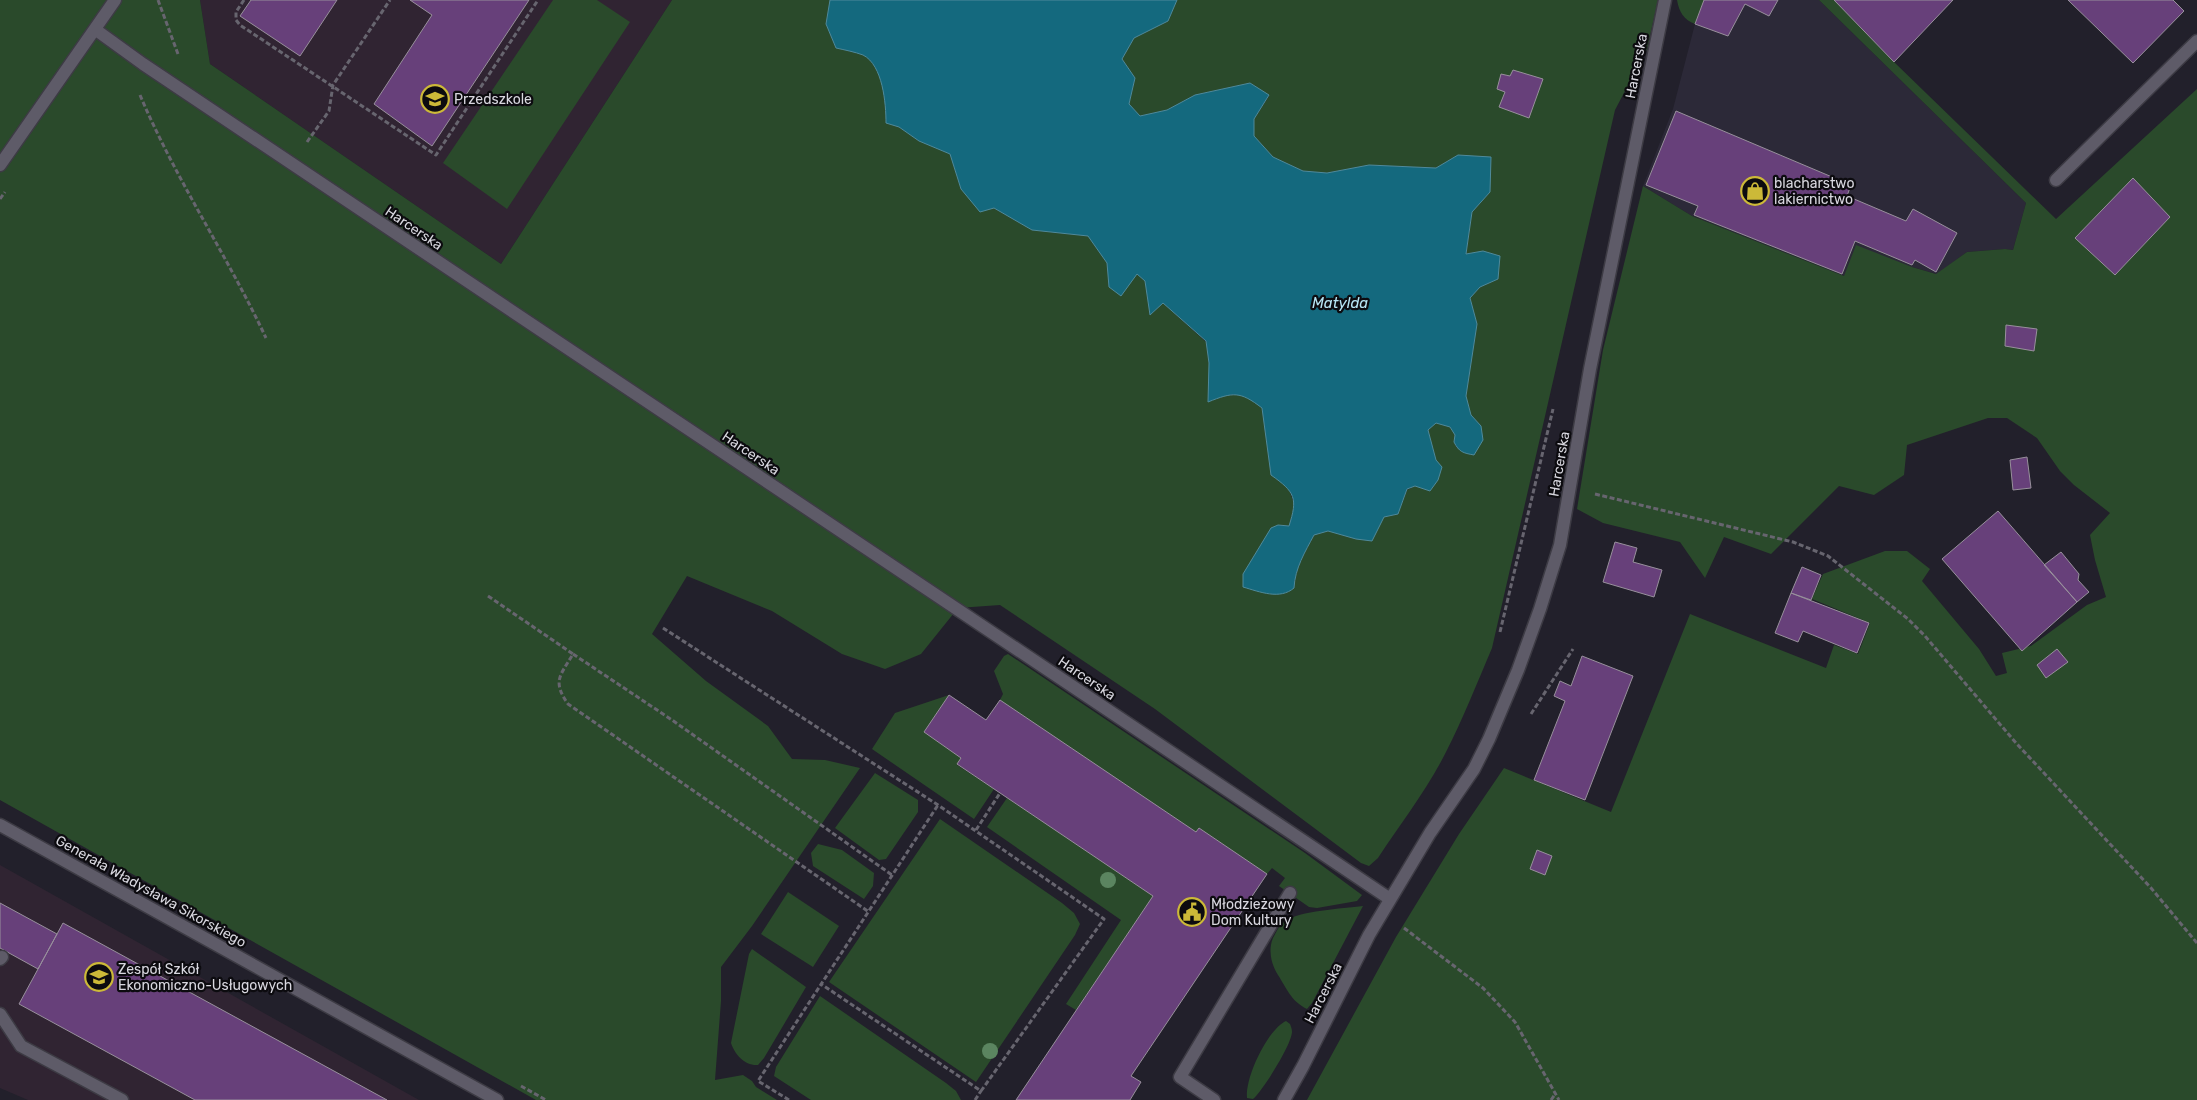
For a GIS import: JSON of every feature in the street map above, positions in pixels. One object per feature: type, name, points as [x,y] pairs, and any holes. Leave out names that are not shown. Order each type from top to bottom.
[{"type":"street","points":[[0,164],[96,30],[115,0]]},
{"type":"street","name":"Harcerska","points":[[1284,1100],[1369,935],[1430,833],[1474,769],[1490,739],[1540,609],[1560,545],[1590,370],[1665,0]]},
{"type":"street","name":"Harcerska","points":[[96,30],[143,64],[1390,899]]},
{"type":"street","points":[[2056,180],[2197,41]]},
{"type":"street","name":"Generała Władysława Sikorskiego","points":[[0,825],[497,1100]]},
{"type":"street","points":[[1214,1100],[1180,1077],[1290,893]]},
{"type":"street","points":[[0,1014],[21,1046],[122,1100]]},
{"type":"path","points":[[158,0],[181,62]]},
{"type":"path","points":[[244,0],[236,12],[236,20],[240,25],[436,155],[538,0]]},
{"type":"path","points":[[292,164],[328,111],[333,85],[390,0]]},
{"type":"path","points":[[137,88],[174,171],[245,295],[266,338]]},
{"type":"path","points":[[1498,641],[1554,407]]},
{"type":"path","points":[[1570,488],[1792,542],[1828,556],[1908,619],[1925,636],[2023,750],[2151,888],[2197,943]]},
{"type":"path","points":[[488,596],[672,720],[892,875]]},
{"type":"path","points":[[663,628],[976,830],[1104,919],[975,1100]]},
{"type":"path","points":[[573,654],[560,677],[559,690],[568,704],[869,912]]},
{"type":"path","points":[[976,830],[1000,793]]},
{"type":"path","points":[[789,1100],[758,1081],[938,805]]},
{"type":"path","points":[[1403,928],[1483,988],[1516,1022],[1559,1100]]},
{"type":"path","points":[[822,984],[981,1091]]},
{"type":"path","points":[[1551,1100],[1556,1093]]},
{"type":"shaded area","name":"Przedszkole","points":[[200,0],[672,0],[501,264],[210,64]]},
{"type":"shaded area","points":[[1704,0],[1819,0],[2026,203],[2013,250],[1967,252],[1937,274],[1912,267],[1844,276],[1692,216],[1643,186],[1673,109],[1695,24]]},
{"type":"shaded area","name":"Zespół Szkół Ekonomiczno-Usługowych","points":[[0,865],[419,1100],[28,1100],[0,1088]]},
{"type":"green space","points":[[0,0],[200,0],[210,64],[501,264],[672,0],[830,0],[826,24],[836,48],[863,55],[875,67],[882,85],[887,123],[899,127],[919,141],[950,154],[961,189],[1032,230],[1088,236],[1107,263],[1109,287],[1137,274],[1145,281],[1150,315],[1163,303],[1206,342],[1209,363],[1224,395],[1246,395],[1262,408],[1271,474],[1288,487],[1295,506],[1289,526],[1278,525],[1294,588],[1298,567],[1314,535],[1328,531],[1356,539],[1384,517],[1398,514],[1407,490],[1415,486],[1436,460],[1428,430],[1436,423],[1450,427],[1455,435],[1454,442],[1457,448],[1481,426],[1471,415],[1466,396],[1477,324],[1470,298],[1480,287],[1498,279],[1483,251],[1466,255],[1472,212],[1490,192],[1458,155],[1436,168],[1369,165],[1327,173],[1303,171],[1273,157],[1254,136],[1254,119],[1269,96],[1250,83],[1195,95],[1167,110],[1140,116],[1129,104],[1135,78],[1122,59],[1134,38],[1168,21],[1177,0],[1658,0],[1647,49],[1615,110],[1492,648],[1439,766],[1378,858],[1369,866],[1361,863],[1155,709],[1000,605],[958,608],[921,654],[885,669],[842,654],[772,611],[687,576],[652,634],[706,681],[768,726],[792,759],[825,760],[860,768],[752,926],[721,967],[721,1001],[715,1080],[743,1075],[752,1081],[756,1087],[777,1100],[536,1100],[0,800]]},
{"type":"green space","points":[[553,0],[597,0],[630,22],[507,209],[443,163]]},
{"type":"green space","points":[[1677,0],[1704,0],[1695,24],[1683,15]]},
{"type":"green space","points":[[1819,0],[1834,0],[1894,62],[2056,219],[2197,89],[2197,1100],[1307,1100],[1396,937],[1459,834],[1504,768],[1611,812],[1690,614],[1826,668],[1834,645],[1858,654],[1870,623],[1812,599],[1823,574],[1885,551],[1907,551],[1930,569],[1922,581],[1979,649],[1996,676],[2007,673],[2002,653],[2031,646],[2087,605],[2106,597],[2090,535],[2110,513],[2074,485],[2060,471],[2037,438],[2007,418],[1988,418],[1907,445],[1904,475],[1874,495],[1839,486],[1771,554],[1724,537],[1705,578],[1680,542],[1603,523],[1577,509],[1603,350],[1643,186],[1692,216],[1844,276],[1856,245],[1912,267],[1936,274],[1967,252],[2013,250],[2026,203]]},
{"type":"green space","points":[[1008,654],[1305,853],[1362,895],[1357,901],[1317,908],[1309,907],[1279,886],[1285,878],[1272,868],[1267,874],[1199,828],[1196,832],[1000,700],[1003,694],[994,671],[1004,656]]},
{"type":"green space","points":[[949,695],[924,732],[961,758],[957,765],[994,789],[974,819],[872,749],[895,713]]},
{"type":"green space","points":[[875,773],[918,800],[918,812],[886,859],[879,860],[835,828]]},
{"type":"green space","points":[[1007,798],[1153,896],[1076,1010],[1066,1004],[1121,920],[987,827]]},
{"type":"green space","points":[[940,819],[1062,903],[1074,913],[1080,924],[1075,935],[976,1082],[829,982]]},
{"type":"green space","points":[[818,844],[842,850],[874,873],[873,886],[864,899],[813,866],[811,853]]},
{"type":"green space","points":[[788,892],[839,926],[813,967],[761,934]]},
{"type":"green space","points":[[1363,906],[1312,1003],[1307,1009],[1290,994],[1274,966],[1271,957],[1271,947],[1276,932],[1284,922],[1300,915]]},
{"type":"green space","points":[[752,949],[806,987],[758,1065],[749,1064],[741,1059],[731,1043],[749,954]]},
{"type":"green space","points":[[820,996],[946,1083],[956,1091],[961,1100],[811,1100],[774,1076],[776,1067]]},
{"type":"green space","points":[[1286,1021],[1292,1029],[1287,1047],[1258,1094],[1253,1099],[1247,1098],[1247,1089],[1253,1067],[1259,1055],[1272,1034]]},
{"type":"water","name":"Matylda","points":[[830,0],[1177,0],[1168,21],[1134,38],[1122,59],[1135,78],[1129,104],[1140,116],[1167,110],[1195,95],[1250,83],[1269,95],[1254,119],[1254,136],[1273,157],[1303,171],[1327,173],[1369,165],[1436,168],[1458,155],[1491,157],[1490,192],[1472,212],[1466,254],[1483,251],[1500,256],[1498,279],[1480,287],[1470,298],[1477,324],[1466,396],[1471,415],[1481,426],[1483,440],[1474,455],[1464,453],[1458,448],[1454,442],[1455,435],[1450,427],[1436,423],[1428,430],[1436,460],[1442,467],[1438,480],[1430,491],[1415,486],[1407,489],[1398,514],[1384,517],[1372,541],[1356,539],[1328,531],[1314,535],[1298,567],[1294,588],[1283,594],[1270,594],[1243,587],[1243,574],[1271,528],[1278,525],[1289,526],[1294,502],[1290,491],[1271,475],[1262,408],[1248,398],[1236,395],[1224,396],[1208,402],[1209,363],[1206,341],[1163,303],[1150,315],[1145,281],[1137,274],[1121,296],[1109,287],[1107,263],[1088,236],[1032,230],[994,208],[980,212],[961,189],[950,154],[919,141],[899,127],[886,123],[884,96],[875,67],[863,55],[836,48],[826,24]]},
{"type":"building","points":[[251,0],[337,0],[300,56],[240,16]]},
{"type":"building","points":[[410,0],[529,0],[432,146],[374,104],[432,15]]},
{"type":"building","points":[[1704,0],[1778,0],[1769,16],[1745,4],[1728,36],[1695,24]]},
{"type":"building","points":[[1834,0],[1953,0],[1894,62]]},
{"type":"building","points":[[2068,0],[2173,0],[2184,11],[2133,63]]},
{"type":"building","points":[[1513,70],[1543,79],[1529,118],[1499,107],[1505,92],[1497,89],[1501,74],[1510,76]]},
{"type":"building","name":"blacharstwo lakiernictwo","points":[[1676,111],[1851,185],[1847,196],[1906,221],[1913,209],[1957,233],[1936,272],[1915,260],[1912,265],[1855,241],[1842,274],[1694,215],[1698,206],[1646,185]]},
{"type":"building","points":[[2133,178],[2170,217],[2115,275],[2075,238]]},
{"type":"building","points":[[2006,325],[2037,329],[2034,351],[2005,346]]},
{"type":"building","points":[[2027,457],[2031,488],[2013,490],[2010,460]]},
{"type":"building","points":[[1998,511],[2077,602],[2022,651],[1942,559]]},
{"type":"building","points":[[1615,542],[1637,548],[1633,562],[1662,570],[1654,597],[1603,582]]},
{"type":"building","points":[[2061,552],[2079,574],[2078,580],[2089,592],[2077,602],[2044,565]]},
{"type":"building","points":[[1802,567],[1821,575],[1811,600],[1791,593]]},
{"type":"building","points":[[1791,593],[1869,623],[1857,653],[1803,631],[1798,642],[1775,633]]},
{"type":"building","points":[[2057,649],[2068,662],[2046,678],[2037,665]]},
{"type":"building","points":[[1582,656],[1633,676],[1585,800],[1534,780],[1565,701],[1554,696],[1560,681],[1571,686]]},
{"type":"building","name":"Młodzieżowy Dom Kultury","points":[[949,695],[986,720],[1000,700],[1196,832],[1199,828],[1267,874],[1131,1076],[1141,1082],[1130,1100],[1016,1100],[1153,896],[957,764],[961,758],[924,732]]},
{"type":"building","points":[[1537,850],[1552,856],[1545,875],[1530,869]]},
{"type":"building","points":[[0,903],[57,934],[38,969],[0,948]]},
{"type":"building","points":[[63,923],[387,1100],[195,1100],[19,1004]]},
{"type":"place","name":"Przedszkole","points":[[435,99]]},
{"type":"place","name":"blacharstwo lakiernictwo","points":[[1755,191]]},
{"type":"place","name":"Młodzieżowy Dom Kultury","points":[[1192,912]]},
{"type":"place","name":"Zespół Szkół Ekonomiczno-Usługowych","points":[[99,977]]}]
